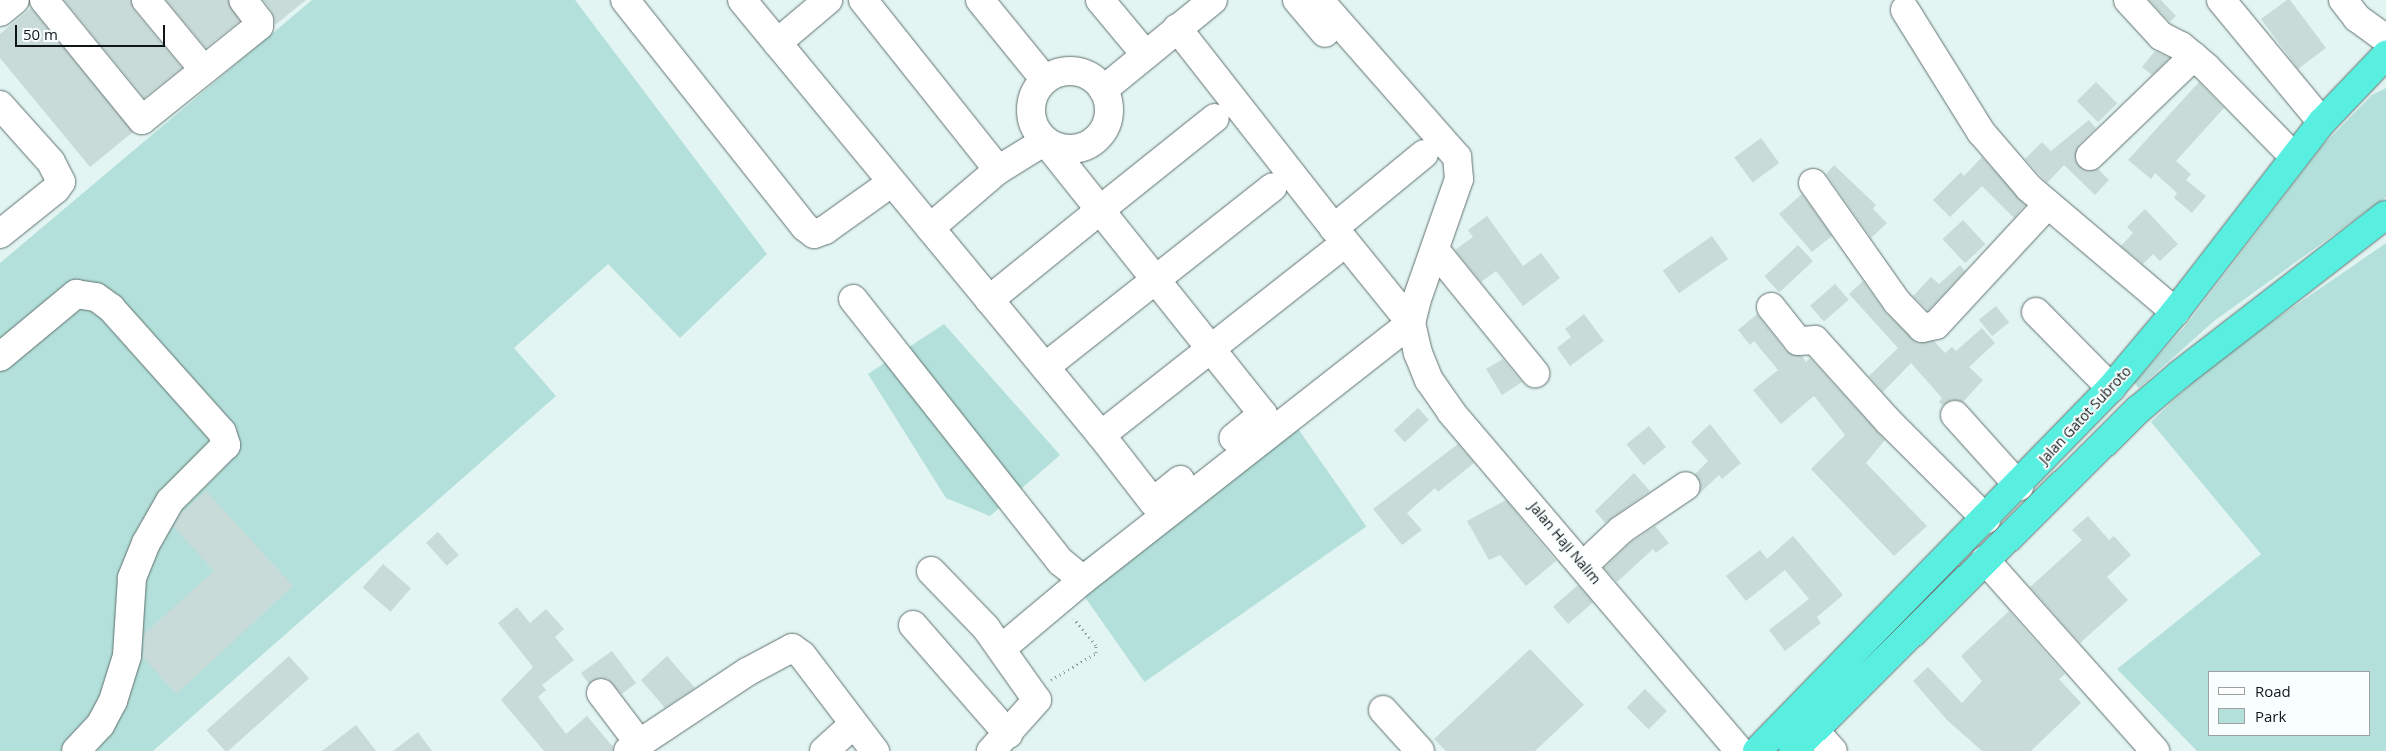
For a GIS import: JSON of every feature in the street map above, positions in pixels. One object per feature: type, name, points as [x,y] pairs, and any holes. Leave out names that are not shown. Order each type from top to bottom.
[{"type":"highway","name":"Jalan Gatot Subroto","points":[[1757,751],[2019,486],[2111,388],[2175,312],[2322,122],[2386,55]]},
{"type":"highway","points":[[1793,751],[1985,560],[2180,374],[2386,215]]},
{"type":"street","points":[[44,0],[142,120],[259,26],[257,17],[243,0]]},
{"type":"street","points":[[146,0],[204,70]]},
{"type":"street","points":[[625,0],[805,227],[814,234],[825,230],[892,182]]},
{"type":"street","points":[[742,0],[1045,367],[1153,502],[1263,414],[1210,347],[1100,210],[1045,141],[1035,128],[1031,115],[1032,101],[1045,80],[1071,71],[1084,74],[1103,90],[1108,114],[1098,136],[1077,148],[1064,148],[1045,141]]},
{"type":"street","points":[[777,42],[828,0]]},
{"type":"street","points":[[862,0],[998,170]]},
{"type":"street","points":[[980,0],[1045,80]]},
{"type":"street","points":[[1100,0],[1145,54]]},
{"type":"street","points":[[1103,90],[1213,0]]},
{"type":"street","points":[[1315,0],[1326,36]]},
{"type":"street","points":[[1002,648],[1083,580],[1412,323],[1416,299],[1459,179],[1457,157],[1315,0]]},
{"type":"street","points":[[2128,0],[2161,36],[2194,56],[2294,157]]},
{"type":"street","points":[[2221,0],[2322,122]]},
{"type":"street","points":[[2343,0],[2357,18],[2386,39]]},
{"type":"street","points":[[1905,10],[1981,132],[2047,205],[2175,312]]},
{"type":"street","points":[[1177,28],[1340,236],[1412,323]]},
{"type":"street","points":[[2090,156],[2194,56]]},
{"type":"street","points":[[0,106],[51,162],[61,182],[56,189],[0,234]]},
{"type":"street","points":[[989,300],[1215,118]]},
{"type":"street","points":[[930,228],[998,170],[1045,141]]},
{"type":"street","points":[[1101,436],[1210,347],[1340,236],[1424,154]]},
{"type":"street","points":[[1813,183],[1897,302],[1922,328],[1936,325],[2047,205]]},
{"type":"street","points":[[1045,367],[1273,187]]},
{"type":"street","points":[[1435,250],[1535,373]]},
{"type":"street","points":[[0,356],[76,294],[96,297],[111,308],[222,432],[226,445],[170,501],[146,543],[132,578],[127,656],[113,701],[100,725],[76,751]]},
{"type":"street","points":[[853,299],[1061,562],[1083,580]]},
{"type":"street","points":[[1771,307],[1798,341],[1815,340],[1888,421],[1986,519]]},
{"type":"street","points":[[2036,312],[2111,388]]},
{"type":"street","name":"Jalan Haji Nalim","points":[[1412,323],[1426,371],[1446,404],[1740,751]]},
{"type":"street","points":[[1955,415],[2019,486]]},
{"type":"street","points":[[1584,566],[1621,530],[1686,486]]},
{"type":"street","points":[[1985,560],[2155,751]]},
{"type":"street","points":[[913,625],[1000,742],[1037,700],[1033,691],[1002,648],[930,571]]},
{"type":"street","points":[[602,693],[633,747],[747,672],[792,648],[802,655],[875,751]]},
{"type":"street","points":[[1383,710],[1420,751]]},
{"type":"street","points":[[824,751],[854,724]]},
{"type":"street","points":[[1814,730],[1833,751]]},
{"type":"path","points":[[1033,691],[1096,653],[1096,645],[1059,602]]},
{"type":"green space","points":[[312,0],[575,0],[767,254],[680,338],[608,264],[514,348],[556,396],[153,751],[0,751],[0,263]]},
{"type":"green space","points":[[2386,88],[2386,197],[2214,321],[2139,388],[2134,383],[2186,325],[2323,145],[2372,95]]},
{"type":"green space","points":[[2386,243],[2386,751],[2197,751],[2117,669],[2261,554],[2151,422],[2215,361]]},
{"type":"green space","points":[[944,324],[1060,455],[990,516],[946,498],[868,374]]},
{"type":"green space","points":[[1289,416],[1366,527],[1144,682],[1067,571]]},
{"type":"building","points":[[64,0],[131,0],[134,10],[182,68],[144,98]]},
{"type":"building","points":[[166,0],[228,0],[240,21],[206,48]]},
{"type":"building","points":[[263,0],[306,0],[275,25],[272,12]]},
{"type":"building","points":[[2149,0],[2161,0],[2176,16],[2170,22]]},
{"type":"building","points":[[2287,0],[2290,0],[2326,48],[2298,69],[2261,19]]},
{"type":"building","points":[[31,8],[133,132],[90,167],[0,58],[0,34]]},
{"type":"building","points":[[2155,51],[2170,58],[2152,75],[2142,67]]},
{"type":"building","points":[[2096,82],[2117,103],[2098,122],[2077,101]]},
{"type":"building","points":[[2199,82],[2224,108],[2176,161],[2191,174],[2186,180],[2206,196],[2192,213],[2174,198],[2177,193],[2155,173],[2151,179],[2128,160]]},
{"type":"building","points":[[2089,120],[2096,128],[2079,145],[2075,160],[2085,171],[2098,169],[2109,180],[2095,195],[2064,165],[2047,183],[2025,159],[2042,142],[2051,151]]},
{"type":"building","points":[[1761,138],[1779,163],[1753,182],[1734,157]]},
{"type":"building","points":[[1982,157],[2025,205],[2014,218],[1982,186],[1950,217],[1933,200],[1961,172],[1964,176]]},
{"type":"building","points":[[1834,165],[1876,205],[1873,209],[1887,223],[1871,238],[1826,174]]},
{"type":"building","points":[[1802,194],[1832,236],[1812,252],[1779,214]]},
{"type":"building","points":[[2145,209],[2178,244],[2160,261],[2153,254],[2143,264],[2121,246],[2133,233],[2127,227]]},
{"type":"building","points":[[1487,216],[1523,266],[1541,253],[1560,278],[1523,306],[1496,271],[1481,282],[1455,250],[1473,237],[1468,230]]},
{"type":"building","points":[[1963,220],[1986,244],[1965,263],[1943,239]]},
{"type":"building","points":[[1712,236],[1728,259],[1679,293],[1663,270]]},
{"type":"building","points":[[1798,245],[1813,261],[1779,292],[1764,276]]},
{"type":"building","points":[[1960,265],[1965,271],[1928,311],[1913,296],[1931,277],[1939,284]]},
{"type":"building","points":[[1863,281],[1886,313],[1917,343],[1934,341],[1945,353],[1952,347],[1956,351],[1982,328],[1995,343],[1969,367],[1983,380],[1963,402],[1952,400],[1943,405],[1939,402],[1942,398],[1911,363],[1883,392],[1869,376],[1898,348],[1849,294]]},
{"type":"building","points":[[1835,284],[1849,300],[1824,321],[1810,306]]},
{"type":"building","points":[[1996,306],[2009,322],[1992,336],[1979,320]]},
{"type":"building","points":[[1584,314],[1604,341],[1570,366],[1557,348],[1571,337],[1565,329]]},
{"type":"building","points":[[1757,314],[1786,351],[1802,356],[1806,362],[1810,358],[1885,440],[1866,463],[1927,526],[1894,556],[1811,469],[1845,435],[1814,396],[1781,424],[1753,390],[1778,370],[1754,341],[1750,345],[1738,330]]},
{"type":"building","points":[[1503,359],[1522,382],[1502,395],[1486,369]]},
{"type":"building","points":[[1418,408],[1429,420],[1405,442],[1394,431]]},
{"type":"building","points":[[1710,424],[1741,463],[1722,479],[1719,475],[1699,494],[1701,484],[1695,474],[1708,461],[1691,442]]},
{"type":"building","points":[[1649,426],[1666,447],[1643,465],[1626,444]]},
{"type":"building","points":[[1458,444],[1474,463],[1438,492],[1435,488],[1407,513],[1422,530],[1402,545],[1373,509]]},
{"type":"building","points":[[1634,473],[1650,491],[1605,523],[1595,511]]},
{"type":"building","points":[[206,491],[293,586],[176,694],[143,657],[144,634],[214,571],[173,526],[180,514]]},
{"type":"building","points":[[1506,500],[1556,561],[1526,586],[1500,555],[1489,560],[1467,521]]},
{"type":"building","points":[[2088,516],[2109,540],[2114,536],[2131,555],[2107,577],[2128,600],[2080,643],[2030,587],[2082,540],[2072,530]]},
{"type":"building","points":[[1655,526],[1669,543],[1656,553],[1653,549],[1617,582],[1604,568],[1631,542]]},
{"type":"building","points":[[438,532],[459,555],[447,566],[426,543]]},
{"type":"building","points":[[1793,536],[1843,595],[1817,617],[1821,623],[1785,651],[1769,630],[1809,599],[1785,570],[1746,601],[1726,576],[1760,550],[1767,559]]},
{"type":"building","points":[[383,564],[411,588],[391,612],[363,587]]},
{"type":"building","points":[[1578,585],[1593,602],[1568,624],[1553,607]]},
{"type":"building","points":[[517,607],[530,623],[546,609],[564,629],[555,637],[574,660],[542,685],[546,690],[538,697],[566,734],[587,716],[613,747],[613,751],[544,751],[501,700],[533,667],[498,623]]},
{"type":"building","points":[[2009,611],[2065,674],[2059,679],[2081,703],[2031,751],[1982,751],[1947,720],[1913,681],[1928,667],[1962,703],[1982,681],[1961,656]]},
{"type":"building","points":[[1530,649],[1584,705],[1535,751],[1446,751],[1434,739]]},
{"type":"building","points":[[612,651],[636,683],[622,694],[607,679],[599,678],[589,684],[581,673]]},
{"type":"building","points":[[289,656],[309,678],[228,751],[225,751],[207,730]]},
{"type":"building","points":[[667,656],[695,688],[665,708],[641,680]]},
{"type":"building","points":[[1645,689],[1667,711],[1649,729],[1627,707]]},
{"type":"building","points":[[356,725],[376,751],[322,751]]},
{"type":"building","points":[[418,732],[432,751],[393,751]]}]
